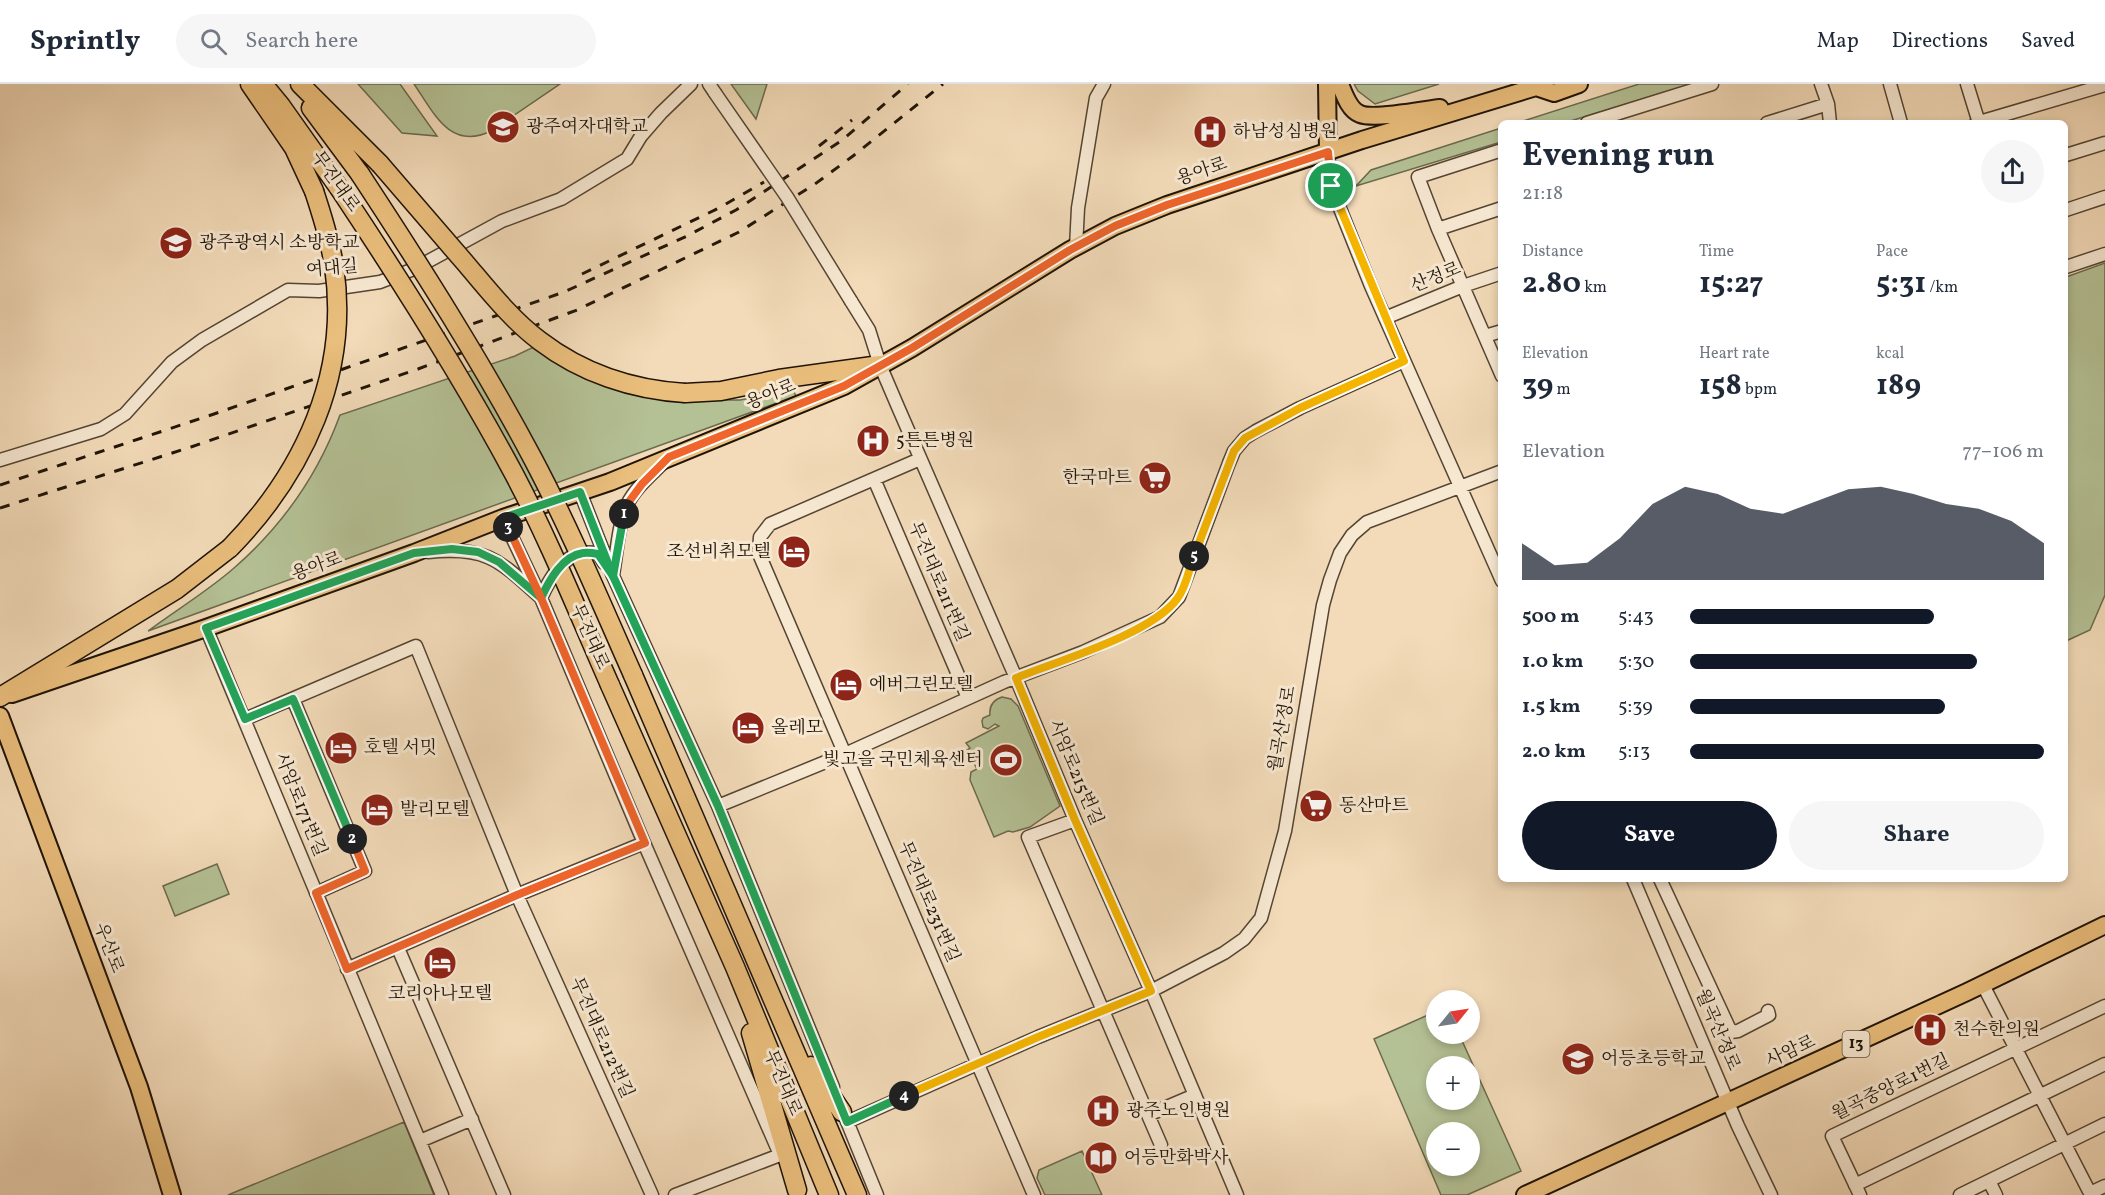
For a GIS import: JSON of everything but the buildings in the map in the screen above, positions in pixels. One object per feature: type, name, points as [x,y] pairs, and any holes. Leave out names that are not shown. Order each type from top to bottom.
[{"type":"highway","points":[[0,698],[177,589],[230,548],[257,520],[297,459],[321,408],[333,361],[336,334],[334,267],[327,228],[314,190],[294,148],[250,84]]},
{"type":"highway","name":"무진대로","points":[[263,84],[339,188],[406,289],[463,382],[509,466],[551,552],[735,968],[829,1195]]},
{"type":"highway","name":"무진대로","points":[[294,84],[360,174],[445,304],[524,441],[567,528],[633,675],[857,1195]]},
{"type":"highway","points":[[300,84],[380,164],[499,303],[540,341],[578,365],[631,385],[685,393],[721,391],[779,379],[880,365]]},
{"type":"highway","points":[[735,968],[757,1055],[798,1192]]},
{"type":"highway","points":[[790,1037],[845,1117]]},
{"type":"main road","points":[[1327,84],[1328,152]]},
{"type":"main road","points":[[1340,84],[1351,107],[1360,114],[1376,116],[1479,103]]},
{"type":"main road","name":"용아로","points":[[0,698],[206,628],[414,553],[503,518],[580,492],[844,386],[912,348],[1076,247],[1115,226],[1167,205],[1537,85],[1554,93],[1579,84]]},
{"type":"main road","name":"우산로","points":[[0,716],[139,1087],[172,1195]]},
{"type":"main road","name":"사암로","points":[[1525,1195],[1983,985],[2105,925]]},
{"type":"street","name":"여대길","points":[[0,460],[101,429],[125,414],[172,362],[202,340],[288,290],[319,291],[380,282],[414,269],[502,221],[561,199],[627,159],[641,136],[691,84]]},
{"type":"street","points":[[1076,247],[1078,208],[1096,98],[1104,84]]},
{"type":"street","points":[[1621,118],[1712,84]]},
{"type":"street","points":[[1821,84],[1830,120]]},
{"type":"street","points":[[1890,84],[1900,120]]},
{"type":"street","points":[[1967,84],[1977,120]]},
{"type":"street","points":[[1988,120],[2105,85]]},
{"type":"street","name":"사암로215번길","points":[[712,88],[787,197],[868,330],[880,365],[920,459],[1238,1195]]},
{"type":"street","points":[[1776,120],[1827,104]]},
{"type":"street","points":[[2068,154],[2105,143]]},
{"type":"street","points":[[1498,151],[1418,177],[1498,367]]},
{"type":"street","points":[[1328,152],[1331,186],[1385,318],[1498,572]]},
{"type":"street","points":[[2068,209],[2105,197]]},
{"type":"street","points":[[1438,229],[1498,209]]},
{"type":"street","points":[[2068,266],[2105,254]]},
{"type":"street","name":"산정로","points":[[1385,318],[1498,274]]},
{"type":"street","points":[[1485,336],[1498,332]]},
{"type":"street","points":[[718,806],[845,754],[968,698],[1083,652],[1160,617],[1179,597],[1231,457],[1245,438],[1300,408],[1404,361]]},
{"type":"street","points":[[613,576],[621,521],[628,503],[642,484],[669,457]]},
{"type":"street","points":[[845,754],[759,554],[760,537],[770,524],[920,459]]},
{"type":"street","name":"월곡산정로","points":[[1151,991],[1224,953],[1244,939],[1261,918],[1284,831],[1323,605],[1340,552],[1352,535],[1367,522],[1498,473]]},
{"type":"street","name":"무진대로211번길","points":[[874,479],[968,698]]},
{"type":"street","points":[[580,492],[613,576],[718,806],[877,1195]]},
{"type":"street","name":"무진대로","points":[[503,518],[541,598],[645,843],[798,1192]]},
{"type":"street","points":[[414,553],[452,549],[478,552],[510,570],[541,598],[553,575],[569,558],[583,553],[598,554],[613,576]]},
{"type":"street","name":"사암로171번길","points":[[206,628],[442,1195]]},
{"type":"street","name":"무진대로212번길","points":[[293,699],[416,646],[517,895],[652,1195]]},
{"type":"street","points":[[245,719],[293,699],[365,871],[316,893]]},
{"type":"street","name":"무진대로231번길","points":[[845,754],[1034,1195]]},
{"type":"street","points":[[1075,820],[1028,837],[1161,1145]]},
{"type":"street","points":[[347,969],[517,895],[645,843]]},
{"type":"street","name":"월곡산정로","points":[[1634,882],[1771,1195]]},
{"type":"street","points":[[1661,882],[1731,1032],[1738,1031],[1770,1015],[1768,1011]]},
{"type":"street","points":[[398,948],[504,1195]]},
{"type":"street","points":[[1983,985],[2091,1194],[2105,1186]]},
{"type":"street","points":[[845,1117],[1151,991]]},
{"type":"street","points":[[2015,1048],[2105,1006]]},
{"type":"street","name":"월곡중앙로1번길","points":[[2015,1048],[1832,1136],[1857,1190],[2105,1064]]},
{"type":"street","points":[[1148,1115],[1195,1095]]},
{"type":"street","points":[[420,1141],[472,1119]]},
{"type":"street","points":[[1960,1195],[2105,1124]]},
{"type":"street","points":[[675,1195],[780,1155]]},
{"type":"street","points":[[1989,1180],[1996,1195]]},
{"type":"green space","points":[[358,84],[400,84],[437,136],[402,133]]},
{"type":"green space","points":[[414,84],[560,84],[491,131],[477,136],[464,136],[454,133],[436,117]]},
{"type":"green space","points":[[731,84],[767,84],[756,119]]},
{"type":"green space","points":[[1354,84],[1439,84],[1375,104],[1358,91]]},
{"type":"green space","points":[[1639,84],[1692,84],[1574,120],[1526,120]]},
{"type":"green space","points":[[1498,129],[1498,143],[1356,186],[1371,170]]},
{"type":"green space","points":[[2105,263],[2105,595],[2090,630],[2068,640],[2068,276]]},
{"type":"green space","points":[[544,342],[570,358],[706,400],[740,400],[793,390],[796,396],[148,631],[203,593],[251,552],[267,535],[309,479],[340,415],[515,356]]},
{"type":"green space","name":"빛고을 국민체육센터","points":[[1002,697],[1011,699],[1018,706],[1060,806],[1030,827],[1013,832],[1008,831],[994,837],[970,780],[971,772],[977,769],[967,750],[970,748],[966,743],[999,726],[995,724],[988,729],[983,727],[982,721],[990,715],[994,702]]},
{"type":"green space","points":[[217,864],[229,894],[175,916],[163,886]]},
{"type":"green space","points":[[1426,1016],[1426,1044],[1464,1044],[1469,1056],[1426,1056],[1426,1110],[1480,1110],[1480,1080],[1521,1171],[1467,1195],[1441,1195],[1433,1176],[1480,1176],[1480,1122],[1426,1122],[1426,1160],[1374,1039]]},
{"type":"green space","points":[[404,1122],[434,1195],[228,1195]]},
{"type":"green space","points":[[1082,1151],[1102,1195],[1045,1195],[1037,1178],[1039,1170]]},
{"type":"railway","points":[[0,485],[214,414],[564,292],[687,236],[736,210],[841,141],[908,84]]},
{"type":"railway","points":[[0,508],[191,447],[418,369],[577,310],[739,232],[815,184],[943,84]]},
{"type":"railway","points":[[819,146],[852,120]]},
{"type":"railway","points":[[582,274],[719,208],[764,182]]},
{"type":"place","name":"광주여자대학교","points":[[503,127]]},
{"type":"place","name":"하남성심병원","points":[[1210,132]]},
{"type":"place","name":"광주광역시 소방학교","points":[[176,243]]},
{"type":"place","name":"5튼튼병원","points":[[873,441]]},
{"type":"place","name":"한국마트","points":[[1155,478]]},
{"type":"place","name":"조선비취모텔","points":[[794,552]]},
{"type":"place","name":"에버그린모텔","points":[[846,685]]},
{"type":"place","name":"올레모","points":[[748,728]]},
{"type":"place","name":"호텔 서밋","points":[[341,748]]},
{"type":"place","name":"빛고을 국민체육센터","points":[[1006,760]]},
{"type":"place","name":"동산마트","points":[[1316,806]]},
{"type":"place","name":"발리모텔","points":[[377,810]]},
{"type":"place","name":"코리아나모텔","points":[[440,963]]},
{"type":"place","name":"천수한의원","points":[[1930,1030]]},
{"type":"place","name":"어등초등학교","points":[[1578,1059]]},
{"type":"place","name":"광주노인병원","points":[[1103,1111]]},
{"type":"place","name":"어등만화박사","points":[[1101,1158]]},
{"type":"route","points":[[1331,186],[1328,152],[1167,205],[1115,226],[1070,250],[912,348],[844,386],[669,457],[642,484],[628,503],[621,521],[613,576],[598,554],[583,553],[569,558],[553,575],[541,598],[510,570],[478,552],[452,549],[414,553],[206,628],[245,719],[293,699],[365,871],[316,893],[347,969],[517,895],[645,843],[541,598],[503,518],[580,492],[613,576],[718,806],[847,1122],[1038,1037],[1151,991],[1075,820],[1016,678],[1083,652],[1160,617],[1179,597],[1229,463],[1234,451],[1245,438],[1300,408],[1404,361],[1331,186]]}]
